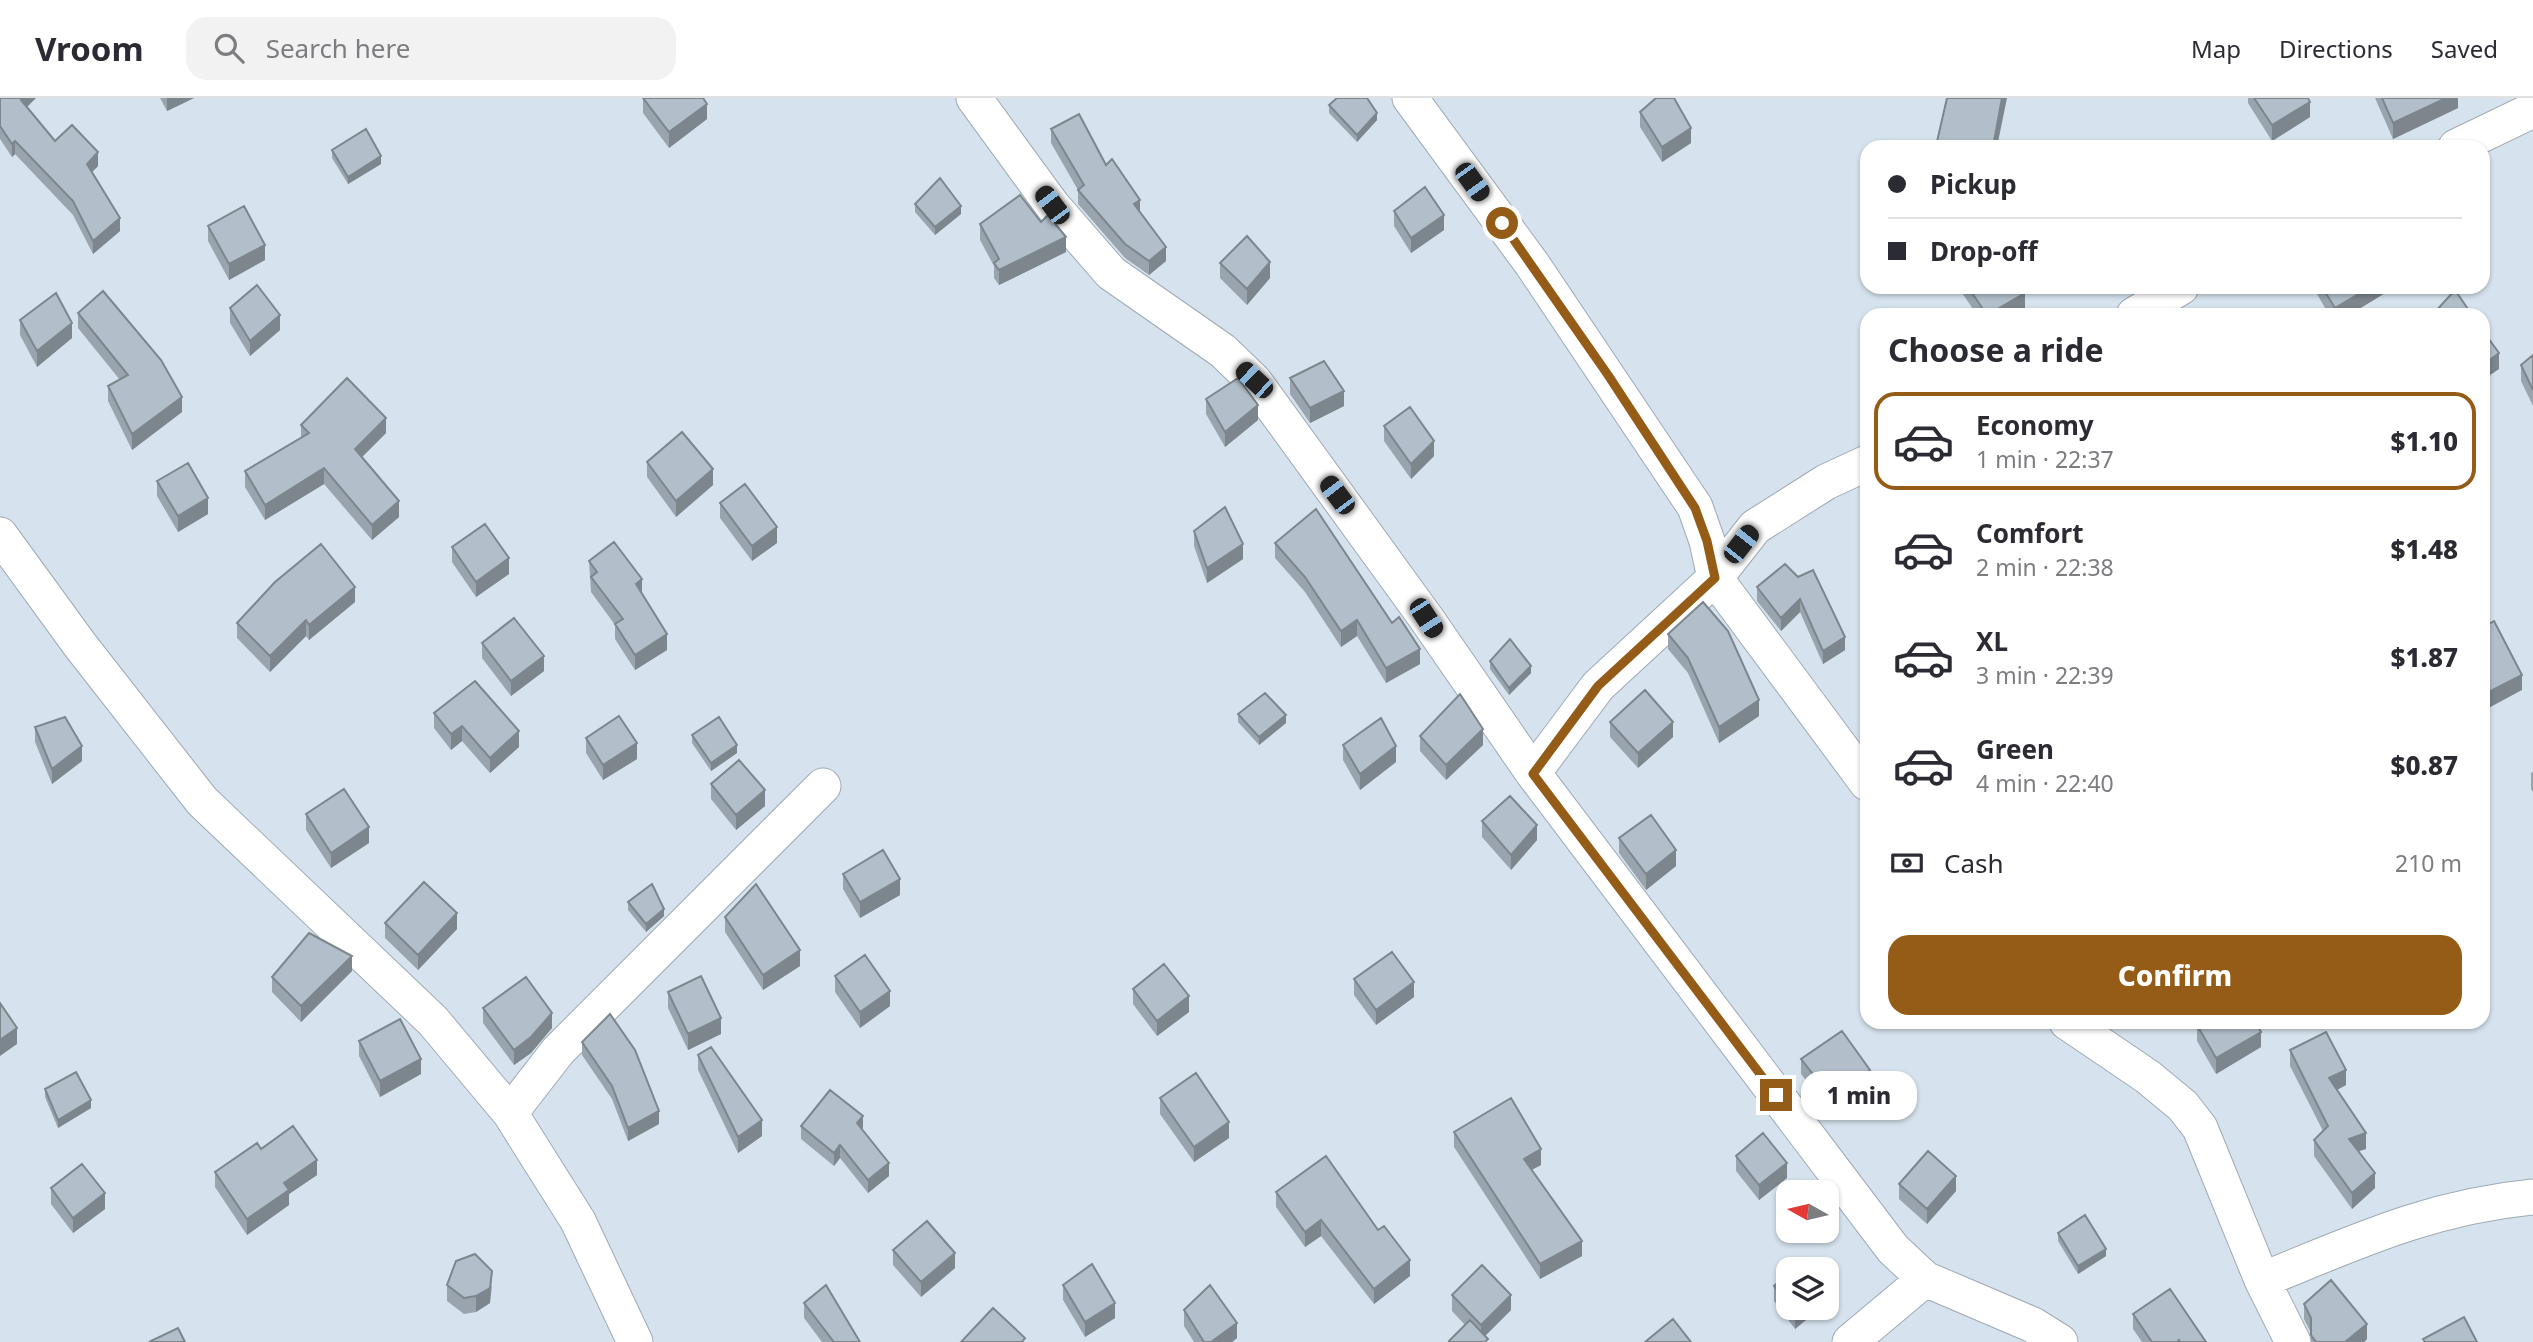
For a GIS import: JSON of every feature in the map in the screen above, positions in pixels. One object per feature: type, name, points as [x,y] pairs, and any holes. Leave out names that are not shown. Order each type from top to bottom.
[{"type":"street","points":[[974,98],[1052,205],[1111,273],[1223,351],[1254,380],[1426,618],[1533,774],[1893,1249],[1925,1279],[2033,1325],[2060,1342]]},
{"type":"street","points":[[1410,98],[1532,264],[1695,508],[1707,541],[1715,578],[1860,774]]},
{"type":"street","points":[[2471,140],[2533,110]]},
{"type":"street","points":[[2146,308],[2169,294]]},
{"type":"street","points":[[1533,774],[1598,686],[1715,578],[1755,527],[1826,482],[1860,466]]},
{"type":"street","points":[[0,535],[80,645],[202,801],[433,1021],[510,1113],[578,1221],[638,1341]]},
{"type":"street","points":[[510,1113],[558,1051],[823,786]]},
{"type":"street","points":[[2077,1029],[2148,1077],[2183,1106],[2200,1128],[2262,1280],[2292,1342]]},
{"type":"street","points":[[2262,1280],[2424,1216],[2484,1202],[2533,1197]]},
{"type":"street","points":[[1850,1342],[1925,1279]]},
{"type":"building","points":[[0,98],[23,98],[21,100],[55,141],[72,125],[98,152],[87,164],[120,218],[93,241],[73,201],[15,141],[12,144],[0,126]]},
{"type":"building","points":[[643,98],[703,98],[707,104],[669,132]]},
{"type":"building","points":[[1337,98],[1367,98],[1377,113],[1357,135],[1329,105]]},
{"type":"building","points":[[1656,98],[1674,98],[1691,128],[1662,147],[1640,112]]},
{"type":"building","points":[[1947,98],[2002,98],[1994,140],[1937,140]]},
{"type":"building","points":[[2254,98],[2308,98],[2310,102],[2272,125]]},
{"type":"building","points":[[2382,98],[2446,98],[2393,123]]},
{"type":"building","points":[[1079,114],[1106,165],[1112,159],[1140,200],[1134,204],[1166,247],[1149,261],[1125,244],[1078,190],[1084,185],[1051,129]]},
{"type":"building","points":[[366,129],[381,156],[348,177],[332,150]]},
{"type":"building","points":[[940,178],[961,206],[935,227],[915,204]]},
{"type":"building","points":[[1425,187],[1444,215],[1411,238],[1394,211]]},
{"type":"building","points":[[1020,195],[1041,222],[1048,215],[1066,237],[999,270],[994,263],[999,259],[980,224]]},
{"type":"building","points":[[244,206],[265,245],[229,264],[208,226]]},
{"type":"building","points":[[1247,236],[1270,262],[1247,289],[1220,263]]},
{"type":"building","points":[[257,285],[280,315],[250,341],[230,308]]},
{"type":"building","points":[[103,291],[161,360],[182,397],[132,434],[108,386],[128,375],[78,313]]},
{"type":"building","points":[[56,293],[72,323],[37,351],[20,320]]},
{"type":"building","points":[[1973,294],[2023,294],[1999,308],[1982,308]]},
{"type":"building","points":[[2326,294],[2358,294],[2335,308]]},
{"type":"building","points":[[2451,294],[2458,294],[2467,308],[2439,308]]},
{"type":"building","points":[[2490,341],[2499,353],[2490,360]]},
{"type":"building","points":[[2533,355],[2533,390],[2521,365]]},
{"type":"building","points":[[1324,361],[1344,391],[1310,408],[1290,378]]},
{"type":"building","points":[[347,378],[386,418],[355,449],[399,501],[372,525],[324,468],[265,505],[245,471],[309,433],[301,425]]},
{"type":"building","points":[[1238,378],[1258,405],[1225,432],[1206,399]]},
{"type":"building","points":[[1410,407],[1434,441],[1411,464],[1384,426]]},
{"type":"building","points":[[682,432],[713,469],[676,501],[647,462]]},
{"type":"building","points":[[188,463],[208,498],[178,516],[157,481]]},
{"type":"building","points":[[745,484],[777,527],[752,546],[720,503]]},
{"type":"building","points":[[1225,507],[1243,544],[1207,568],[1194,531]]},
{"type":"building","points":[[1316,509],[1392,623],[1399,617],[1420,649],[1386,668],[1357,620],[1341,631],[1305,577],[1275,543]]},
{"type":"building","points":[[485,524],[509,558],[476,582],[452,547]]},
{"type":"building","points":[[614,542],[642,579],[636,584],[667,634],[635,655],[615,624],[623,619],[591,577],[597,572],[589,561]]},
{"type":"building","points":[[321,544],[355,587],[309,625],[306,620],[270,656],[237,623],[275,582]]},
{"type":"building","points":[[1785,564],[1798,577],[1813,570],[1845,637],[1823,651],[1800,599],[1781,618],[1757,587]]},
{"type":"building","points":[[1703,602],[1728,631],[1759,700],[1719,727],[1688,658],[1668,634]]},
{"type":"building","points":[[514,618],[544,656],[511,681],[482,643]]},
{"type":"building","points":[[2494,621],[2522,675],[2490,691],[2490,623]]},
{"type":"building","points":[[1510,639],[1531,666],[1509,688],[1490,661]]},
{"type":"building","points":[[475,681],[519,731],[490,758],[462,726],[451,734],[434,713]]},
{"type":"building","points":[[1645,690],[1673,722],[1638,753],[1610,722]]},
{"type":"building","points":[[1265,693],[1286,715],[1259,737],[1238,714]]},
{"type":"building","points":[[1460,694],[1483,729],[1446,765],[1420,736]]},
{"type":"building","points":[[619,716],[637,743],[603,765],[586,738]]},
{"type":"building","points":[[65,717],[82,746],[52,769],[35,727]]},
{"type":"building","points":[[719,717],[737,745],[711,763],[692,735]]},
{"type":"building","points":[[1381,718],[1396,746],[1360,774],[1343,745]]},
{"type":"building","points":[[739,760],[765,790],[736,815],[711,784]]},
{"type":"building","points":[[344,789],[369,827],[331,853],[306,814]]},
{"type":"building","points":[[1510,796],[1537,825],[1511,855],[1482,821]]},
{"type":"building","points":[[1651,815],[1676,850],[1646,874],[1619,838]]},
{"type":"building","points":[[883,850],[900,879],[860,902],[843,874]]},
{"type":"building","points":[[424,882],[457,913],[418,955],[385,923]]},
{"type":"building","points":[[652,884],[664,909],[646,924],[628,902]]},
{"type":"building","points":[[756,884],[800,950],[763,975],[725,917]]},
{"type":"building","points":[[309,933],[352,956],[301,1006],[272,977]]},
{"type":"building","points":[[1392,952],[1414,982],[1376,1010],[1354,979]]},
{"type":"building","points":[[865,955],[890,991],[860,1012],[835,976]]},
{"type":"building","points":[[1164,964],[1189,996],[1157,1021],[1133,989]]},
{"type":"building","points":[[701,976],[721,1018],[688,1034],[668,992]]},
{"type":"building","points":[[526,977],[552,1013],[531,1037],[514,1050],[483,1008]]},
{"type":"building","points":[[0,1003],[17,1028],[0,1040]]},
{"type":"building","points":[[610,1014],[635,1050],[659,1111],[628,1128],[612,1086],[582,1042]]},
{"type":"building","points":[[400,1019],[421,1059],[380,1081],[359,1041]]},
{"type":"building","points":[[2199,1029],[2260,1029],[2261,1032],[2216,1058]]},
{"type":"building","points":[[1842,1031],[1870,1070],[1833,1099],[1801,1059]]},
{"type":"building","points":[[2326,1032],[2346,1070],[2329,1078],[2366,1133],[2349,1139],[2375,1173],[2352,1193],[2314,1140],[2328,1126],[2290,1050]]},
{"type":"building","points":[[711,1047],[762,1120],[738,1137],[698,1055]]},
{"type":"building","points":[[76,1072],[91,1100],[58,1120],[45,1089]]},
{"type":"building","points":[[1196,1073],[1229,1122],[1194,1147],[1160,1098]]},
{"type":"building","points":[[830,1090],[863,1116],[857,1123],[889,1163],[868,1180],[840,1145],[834,1153],[801,1126]]},
{"type":"building","points":[[1511,1098],[1541,1149],[1524,1159],[1582,1241],[1540,1264],[1454,1132]]},
{"type":"building","points":[[293,1126],[317,1160],[284,1183],[289,1190],[247,1219],[215,1172],[257,1143],[261,1149]]},
{"type":"building","points":[[1763,1133],[1787,1163],[1759,1185],[1736,1156]]},
{"type":"building","points":[[1928,1151],[1956,1176],[1927,1209],[1899,1184]]},
{"type":"building","points":[[1326,1156],[1378,1230],[1384,1226],[1410,1260],[1374,1289],[1321,1220],[1305,1232],[1276,1192]]},
{"type":"building","points":[[82,1164],[105,1193],[73,1218],[51,1188]]},
{"type":"building","points":[[2085,1215],[2106,1249],[2078,1266],[2058,1233]]},
{"type":"building","points":[[927,1221],[955,1253],[921,1282],[893,1250]]},
{"type":"building","points":[[475,1254],[492,1271],[490,1288],[476,1296],[464,1298],[447,1285],[456,1261]]},
{"type":"building","points":[[1092,1264],[1115,1303],[1085,1322],[1063,1285]]},
{"type":"building","points":[[1482,1265],[1511,1295],[1481,1325],[1452,1295]]},
{"type":"building","points":[[2331,1280],[2367,1324],[2345,1342],[2316,1342],[2311,1335],[2311,1318],[2304,1304]]},
{"type":"building","points":[[826,1285],[860,1342],[834,1342],[804,1303]]},
{"type":"building","points":[[1210,1285],[1237,1323],[1211,1342],[1204,1342],[1184,1310]]},
{"type":"building","points":[[2170,1289],[2206,1342],[2152,1342],[2133,1314]]},
{"type":"building","points":[[993,1308],[1025,1338],[1022,1342],[961,1342]]},
{"type":"building","points":[[2464,1317],[2477,1342],[2425,1342],[2423,1339]]},
{"type":"building","points":[[1673,1319],[1691,1342],[1645,1342]]},
{"type":"building","points":[[1470,1320],[1488,1339],[1485,1342],[1450,1342],[1449,1341]]},
{"type":"building","points":[[178,1328],[185,1342],[149,1342]]},
{"type":"route","points":[[1502,223],[1608,375],[1695,508],[1707,541],[1715,578],[1649,636],[1598,686],[1533,774],[1776,1095]]}]
